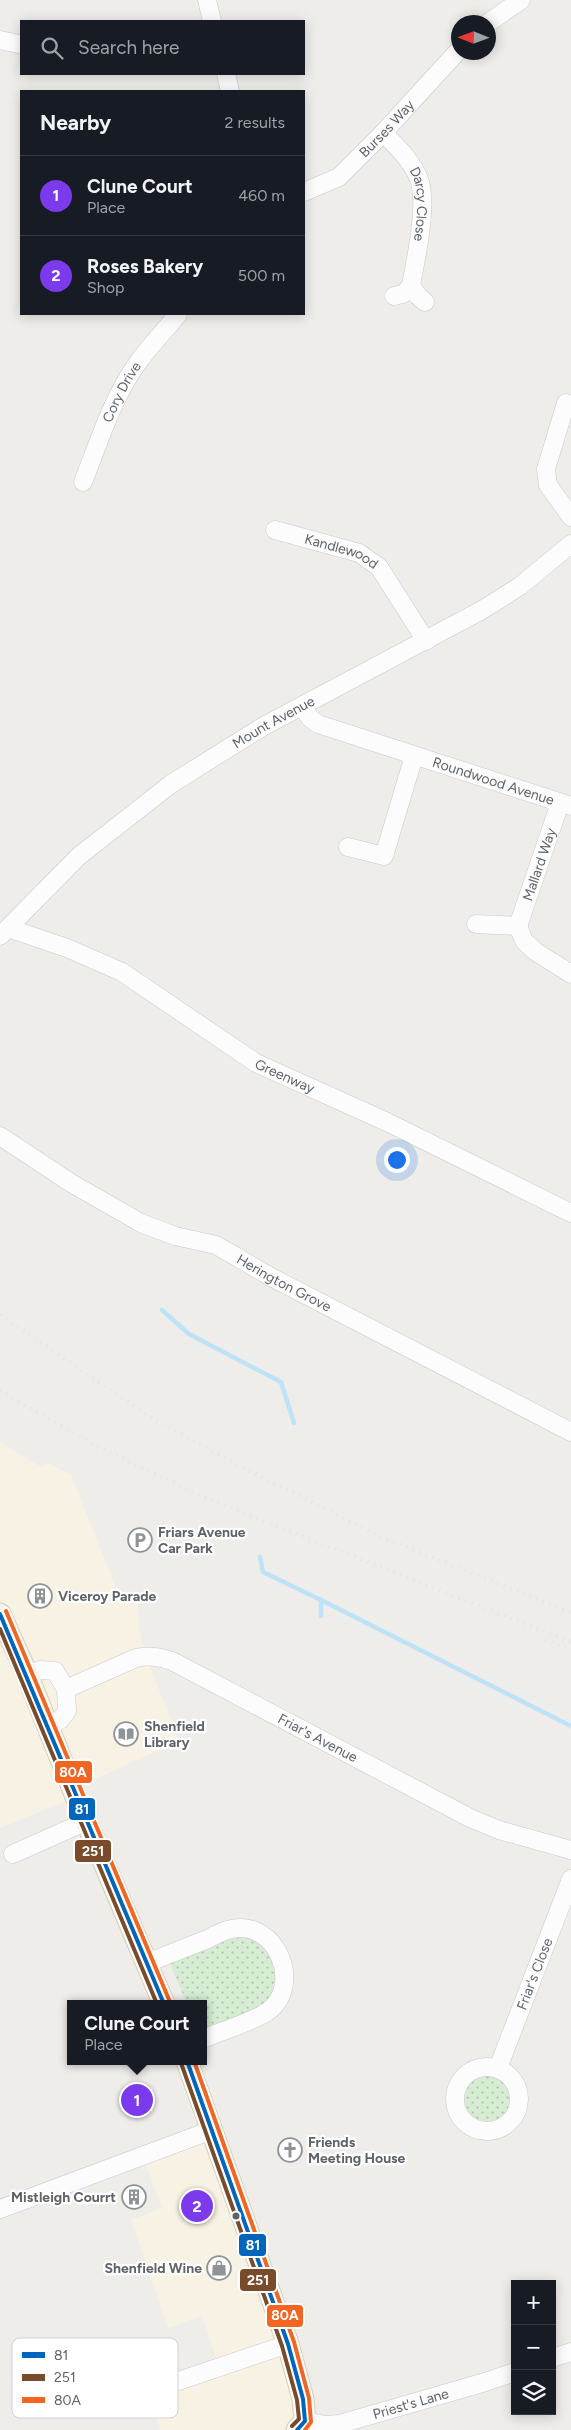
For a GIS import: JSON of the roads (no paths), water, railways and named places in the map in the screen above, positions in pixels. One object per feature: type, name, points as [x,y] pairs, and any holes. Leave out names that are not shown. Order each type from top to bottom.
[{"type":"main road","points":[[0,1615],[49,1726],[162,2000]]},
{"type":"main road","points":[[188,2065],[288,2344],[303,2399],[301,2426]]},
{"type":"street","points":[[207,0],[212,20]]},
{"type":"street","points":[[496,17],[521,0]]},
{"type":"street","points":[[0,40],[19,44]]},
{"type":"street","name":"Burses Way","points":[[305,192],[339,177],[383,133],[451,59]]},
{"type":"street","points":[[226,75],[230,90]]},
{"type":"street","name":"Darcy Close","points":[[383,133],[396,145],[412,166],[420,182],[420,222],[411,286]]},
{"type":"street","points":[[394,296],[403,294],[411,286],[418,296],[426,302]]},
{"type":"street","name":"Cory Drive","points":[[83,482],[106,424],[126,383],[139,361],[171,317]]},
{"type":"street","points":[[566,403],[546,469],[548,485],[571,517]]},
{"type":"street","name":"Kandlewood","points":[[275,530],[359,552],[379,567],[426,641]]},
{"type":"street","name":"Mount Avenue","points":[[4,932],[78,856],[143,805],[254,732],[482,610],[520,586],[571,544]]},
{"type":"street","name":"Roundwood Avenue","points":[[302,707],[310,718],[318,724],[566,805]]},
{"type":"street","name":"Roundwood Avenue","points":[[348,847],[384,856],[414,756]]},
{"type":"street","name":"Mallard Way","points":[[518,926],[566,805]]},
{"type":"street","points":[[476,924],[518,926],[524,941],[536,952],[571,974]]},
{"type":"street","name":"Greenway","points":[[4,932],[67,948],[122,972],[256,1063],[387,1122],[571,1213]]},
{"type":"street","name":"Herington Grove","points":[[0,1136],[71,1183],[141,1223],[175,1236],[216,1245],[270,1277],[571,1432]]},
{"type":"street","name":"Friar's Avenue","points":[[66,1688],[136,1658],[160,1657],[181,1665],[470,1818],[499,1830],[571,1850]]},
{"type":"street","points":[[27,1674],[41,1670],[55,1671],[66,1688],[67,1711],[60,1720],[49,1726]]},
{"type":"street","points":[[13,1854],[87,1821]]},
{"type":"street","name":"Friar's Close","points":[[498,2068],[571,1879]]},
{"type":"street","points":[[147,1963],[233,1928],[250,1929],[268,1937],[280,1952],[285,1975],[281,1995],[268,2012],[207,2037]]},
{"type":"street","points":[[0,2210],[212,2130]]},
{"type":"street","points":[[178,2381],[288,2344]]},
{"type":"street","points":[[556,2357],[571,2352]]},
{"type":"street","name":"Priest's Lane","points":[[301,2426],[325,2425],[342,2427],[511,2373]]},
{"type":"waterway","points":[[162,1310],[189,1334],[281,1382],[294,1423]]},
{"type":"waterway","points":[[260,1557],[263,1572],[321,1600],[321,1616]]},
{"type":"waterway","points":[[321,1600],[571,1726]]},
{"type":"railway","points":[[0,1315],[155,1420],[248,1470],[379,1536],[571,1613]]},
{"type":"railway","points":[[0,1391],[93,1444],[208,1499],[571,1642]]},
{"type":"railway","points":[[545,1640],[571,1650]]},
{"type":"place","name":"Friars Avenue Car Park","points":[[140,1540]]},
{"type":"place","name":"Viceroy Parade","points":[[40,1596]]},
{"type":"place","name":"Shenfield Library","points":[[126,1734]]},
{"type":"place","name":"Clune Court","points":[[137,2100]]},
{"type":"place","name":"Friends Meeting House","points":[[290,2150]]},
{"type":"place","name":"Mistleigh Courrt","points":[[134,2197]]},
{"type":"place","name":"Roses Bakery","points":[[197,2206]]},
{"type":"place","name":"Shenfield Wine","points":[[219,2268]]}]
